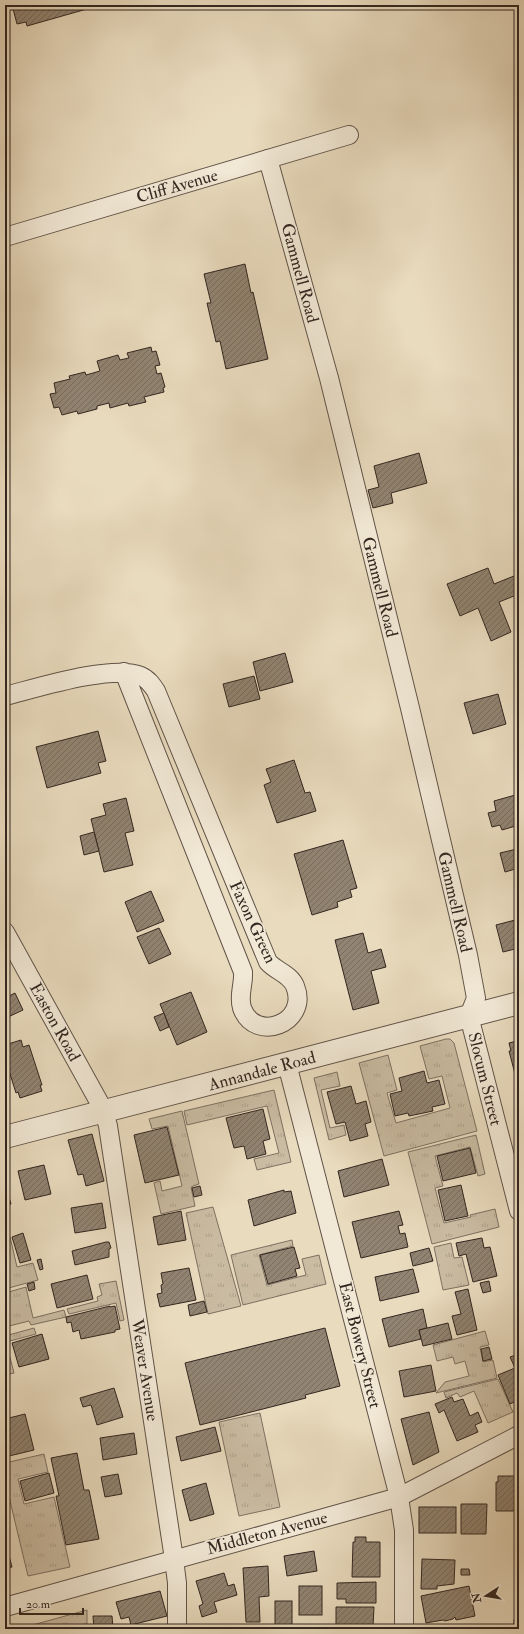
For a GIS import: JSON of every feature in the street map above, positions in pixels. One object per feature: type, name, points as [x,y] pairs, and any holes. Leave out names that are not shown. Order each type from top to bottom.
[{"type":"street","name":"Cliff Avenue","points":[[5,237],[349,135]]},
{"type":"street","name":"Gammell Road","points":[[268,159],[329,378],[410,708],[457,909],[476,998],[469,1016]]},
{"type":"street","name":"Faxon Green","points":[[5,696],[90,675],[124,672],[143,676],[150,682],[156,691],[268,962],[273,968],[288,977],[294,984],[297,993],[295,1010],[284,1023],[276,1026],[259,1025],[249,1018],[242,1007],[240,998],[243,972],[124,672]]},
{"type":"street","name":"Easton Road","points":[[5,932],[104,1111]]},
{"type":"street","name":"Annandale Road","points":[[5,1137],[519,1003]]},
{"type":"street","name":"Slocum Street","points":[[469,1016],[519,1211]]},
{"type":"street","name":"East Bowery Street","points":[[288,1064],[399,1497],[404,1530],[404,1629]]},
{"type":"street","name":"Weaver Avenue","points":[[104,1111],[108,1126],[174,1559],[177,1583],[177,1629]]},
{"type":"street","name":"Middleton Avenue","points":[[5,1607],[399,1497],[519,1435]]},
{"type":"green space","points":[[450,1039],[454,1043],[477,1131],[384,1156],[359,1063],[388,1055],[397,1090],[387,1093],[396,1123],[450,1108],[442,1076],[429,1079],[420,1046]]},
{"type":"green space","points":[[337,1072],[340,1086],[321,1090],[330,1128],[344,1125],[346,1135],[329,1140],[314,1078]]},
{"type":"green space","points":[[274,1090],[291,1162],[257,1170],[254,1159],[279,1153],[267,1106],[187,1125],[184,1111]]},
{"type":"green space","points":[[182,1111],[199,1184],[191,1187],[195,1206],[161,1214],[154,1183],[160,1181],[162,1191],[182,1186],[168,1126],[152,1129],[149,1119]]},
{"type":"green space","points":[[476,1135],[485,1174],[478,1176],[470,1147],[435,1156],[443,1186],[435,1188],[444,1223],[471,1217],[470,1215],[495,1209],[499,1227],[432,1244],[408,1152]]},
{"type":"green space","points":[[213,1207],[241,1306],[208,1314],[186,1213]]},
{"type":"green space","points":[[10,1237],[17,1267],[33,1263],[38,1280],[5,1289],[5,1239]]},
{"type":"green space","points":[[292,1240],[293,1246],[259,1255],[267,1285],[306,1275],[302,1259],[319,1255],[326,1284],[243,1305],[231,1255]]},
{"type":"green space","points":[[451,1243],[454,1258],[462,1257],[469,1285],[443,1290],[434,1247]]},
{"type":"green space","points":[[116,1281],[124,1320],[120,1321],[116,1303],[69,1314],[67,1309],[98,1301],[97,1297],[102,1295],[99,1284]]},
{"type":"green space","points":[[26,1287],[33,1318],[64,1310],[66,1317],[31,1325],[29,1321],[5,1327],[5,1293]]},
{"type":"green space","points":[[34,1328],[36,1334],[6,1342],[14,1373],[5,1375],[5,1336]]},
{"type":"green space","points":[[485,1331],[489,1345],[480,1347],[483,1362],[493,1360],[497,1378],[436,1393],[445,1382],[469,1376],[465,1361],[455,1364],[453,1357],[437,1361],[433,1345]]},
{"type":"green space","points":[[498,1379],[513,1412],[488,1423],[474,1391],[460,1397],[457,1393],[446,1398],[444,1392]]},
{"type":"green space","points":[[260,1413],[280,1507],[239,1516],[219,1422]]},
{"type":"green space","points":[[44,1454],[48,1472],[18,1479],[24,1504],[54,1497],[70,1567],[28,1576],[5,1480],[5,1463]]},
{"type":"green space","points":[[87,1610],[87,1629],[18,1629]]},
{"type":"building","points":[[12,5],[101,5],[27,26],[26,22],[17,24]]},
{"type":"building","points":[[245,264],[268,359],[226,369],[220,341],[216,342],[207,303],[211,303],[204,274]]},
{"type":"building","points":[[151,347],[152,352],[156,351],[160,365],[155,366],[157,374],[161,373],[165,387],[163,388],[164,392],[144,397],[146,402],[129,406],[128,403],[110,408],[109,403],[97,406],[97,409],[78,414],[77,411],[62,415],[59,407],[54,408],[50,394],[56,393],[54,383],[70,379],[69,376],[85,372],[86,375],[100,371],[97,361],[118,355],[120,360],[129,358],[127,353]]},
{"type":"building","points":[[419,453],[427,483],[391,493],[393,503],[373,508],[368,490],[379,487],[374,466]]},
{"type":"building","points":[[488,568],[494,584],[514,576],[519,587],[519,594],[499,602],[511,632],[491,641],[478,608],[460,616],[447,584]]},
{"type":"building","points":[[285,653],[293,682],[260,691],[253,662]]},
{"type":"building","points":[[254,676],[260,699],[229,707],[223,684]]},
{"type":"building","points":[[498,694],[506,724],[473,734],[464,703]]},
{"type":"building","points":[[98,731],[106,761],[98,763],[101,773],[47,788],[36,747]]},
{"type":"building","points":[[294,760],[305,793],[310,792],[316,811],[277,823],[264,785],[271,782],[266,769]]},
{"type":"building","points":[[519,794],[519,825],[502,830],[500,825],[492,827],[488,813],[496,811],[494,801]]},
{"type":"building","points":[[126,798],[134,831],[125,833],[133,865],[104,872],[91,819],[106,815],[103,804]]},
{"type":"building","points":[[94,832],[99,851],[84,855],[80,836]]},
{"type":"building","points":[[343,840],[357,888],[350,890],[352,897],[337,902],[338,907],[312,915],[294,854]]},
{"type":"building","points":[[517,849],[519,868],[505,872],[500,853]]},
{"type":"building","points":[[151,891],[164,921],[137,932],[125,902]]},
{"type":"building","points":[[519,919],[519,948],[503,952],[496,925]]},
{"type":"building","points":[[159,928],[171,954],[149,964],[137,937]]},
{"type":"building","points":[[363,933],[368,953],[381,949],[386,967],[371,971],[379,1003],[353,1010],[335,940]]},
{"type":"building","points":[[191,992],[207,1032],[177,1045],[160,1004]]},
{"type":"building","points":[[15,993],[23,1010],[6,1018],[5,998]]},
{"type":"building","points":[[164,1013],[169,1027],[160,1031],[154,1017]]},
{"type":"building","points":[[519,1034],[518,1077],[517,1073],[515,1074],[509,1051],[511,1051],[509,1043],[517,1041],[515,1035]]},
{"type":"building","points":[[21,1040],[23,1047],[29,1045],[42,1085],[40,1085],[42,1091],[20,1098],[18,1092],[16,1093],[5,1058],[5,1053],[7,1052],[5,1045]]},
{"type":"building","points":[[424,1071],[427,1083],[439,1080],[445,1104],[432,1107],[433,1111],[409,1116],[408,1113],[395,1116],[390,1094],[402,1091],[399,1078]]},
{"type":"building","points":[[351,1086],[356,1104],[366,1101],[371,1122],[365,1124],[368,1136],[350,1141],[345,1122],[336,1124],[327,1092]]},
{"type":"building","points":[[263,1109],[270,1139],[263,1141],[266,1154],[247,1159],[244,1146],[234,1148],[226,1118]]},
{"type":"building","points":[[167,1127],[179,1175],[145,1183],[134,1135]]},
{"type":"building","points":[[92,1134],[104,1181],[86,1186],[83,1174],[78,1175],[68,1140]]},
{"type":"building","points":[[470,1148],[476,1173],[443,1181],[437,1156]]},
{"type":"building","points":[[382,1159],[389,1185],[344,1197],[338,1171]]},
{"type":"building","points":[[44,1165],[51,1194],[25,1200],[18,1171]]},
{"type":"building","points":[[5,1183],[11,1204],[5,1206]]},
{"type":"building","points":[[461,1185],[468,1216],[445,1221],[438,1190]]},
{"type":"building","points":[[200,1186],[202,1195],[194,1197],[192,1188]]},
{"type":"building","points":[[284,1190],[284,1192],[291,1191],[296,1213],[254,1226],[248,1200]]},
{"type":"building","points":[[102,1203],[106,1228],[75,1233],[71,1208]]},
{"type":"building","points":[[181,1211],[186,1240],[158,1245],[153,1217]]},
{"type":"building","points":[[399,1211],[403,1225],[398,1226],[400,1234],[405,1233],[408,1247],[361,1258],[352,1222]]},
{"type":"building","points":[[23,1233],[31,1260],[20,1263],[12,1237]]},
{"type":"building","points":[[482,1238],[484,1248],[490,1247],[497,1276],[473,1282],[466,1254],[459,1256],[456,1243]]},
{"type":"building","points":[[109,1242],[111,1248],[109,1249],[109,1257],[75,1265],[72,1251]]},
{"type":"building","points":[[294,1247],[300,1268],[295,1269],[297,1276],[268,1284],[260,1255]]},
{"type":"building","points":[[429,1248],[433,1261],[413,1266],[410,1253]]},
{"type":"building","points":[[41,1259],[43,1269],[40,1270],[37,1260]]},
{"type":"building","points":[[189,1268],[196,1300],[160,1307],[157,1294],[162,1293],[161,1285],[163,1284],[161,1273]]},
{"type":"building","points":[[413,1269],[419,1292],[380,1301],[375,1277]]},
{"type":"building","points":[[87,1275],[93,1299],[57,1308],[51,1284]]},
{"type":"building","points":[[489,1281],[491,1291],[483,1293],[480,1283]]},
{"type":"building","points":[[34,1282],[35,1289],[29,1291],[27,1284]]},
{"type":"building","points":[[468,1289],[477,1330],[457,1335],[452,1316],[461,1314],[455,1292]]},
{"type":"building","points":[[204,1301],[207,1312],[190,1316],[188,1305]]},
{"type":"building","points":[[115,1306],[120,1329],[115,1330],[115,1332],[81,1339],[79,1330],[73,1332],[71,1322],[67,1323],[66,1317]]},
{"type":"building","points":[[423,1309],[427,1328],[419,1330],[421,1339],[389,1347],[382,1319]]},
{"type":"building","points":[[448,1323],[452,1339],[423,1346],[419,1330]]},
{"type":"building","points":[[325,1328],[340,1386],[305,1395],[306,1398],[200,1425],[185,1363]]},
{"type":"building","points":[[42,1334],[49,1359],[19,1367],[12,1343]]},
{"type":"building","points":[[489,1347],[492,1359],[483,1361],[481,1349]]},
{"type":"building","points":[[519,1354],[519,1400],[510,1404],[498,1375],[515,1368],[510,1357]]},
{"type":"building","points":[[431,1365],[436,1391],[404,1397],[399,1371]]},
{"type":"building","points":[[114,1388],[123,1417],[97,1425],[91,1405],[83,1407],[80,1398]]},
{"type":"building","points":[[452,1397],[454,1402],[463,1399],[470,1416],[478,1412],[482,1422],[475,1425],[478,1432],[457,1441],[444,1410],[439,1413],[435,1404]]},
{"type":"building","points":[[429,1412],[439,1452],[413,1465],[401,1419]]},
{"type":"building","points":[[25,1414],[34,1450],[5,1457],[5,1419]]},
{"type":"building","points":[[215,1427],[221,1451],[181,1461],[176,1437]]},
{"type":"building","points":[[134,1433],[137,1454],[103,1460],[100,1438]]},
{"type":"building","points":[[77,1453],[84,1490],[89,1490],[99,1539],[66,1545],[56,1496],[59,1496],[51,1458]]},
{"type":"building","points":[[49,1473],[54,1493],[25,1501],[20,1481]]},
{"type":"building","points":[[118,1474],[122,1494],[105,1497],[101,1477]]},
{"type":"building","points":[[498,1476],[519,1476],[519,1511],[496,1511],[496,1482],[498,1482]]},
{"type":"building","points":[[206,1483],[214,1514],[190,1521],[182,1490]]},
{"type":"building","points":[[461,1504],[487,1504],[486,1534],[461,1534]]},
{"type":"building","points":[[419,1507],[456,1507],[456,1533],[419,1533]]},
{"type":"building","points":[[355,1537],[366,1537],[366,1542],[380,1542],[380,1577],[352,1577],[353,1542],[355,1542]]},
{"type":"building","points":[[5,1540],[12,1567],[5,1568]]},
{"type":"building","points":[[314,1551],[317,1571],[287,1576],[284,1556]]},
{"type":"building","points":[[422,1559],[455,1560],[454,1584],[437,1586],[437,1589],[421,1589]]},
{"type":"building","points":[[268,1566],[269,1596],[259,1597],[260,1622],[246,1622],[243,1568]]},
{"type":"building","points":[[461,1569],[469,1569],[470,1575],[461,1575]]},
{"type":"building","points":[[224,1573],[228,1586],[234,1584],[237,1595],[214,1602],[217,1612],[202,1617],[199,1606],[203,1604],[196,1581]]},
{"type":"building","points":[[376,1582],[376,1603],[346,1603],[346,1599],[337,1599],[337,1583]]},
{"type":"building","points":[[299,1586],[322,1586],[322,1615],[299,1615]]},
{"type":"building","points":[[469,1586],[475,1616],[456,1620],[455,1617],[445,1621],[443,1620],[426,1623],[421,1596]]},
{"type":"building","points":[[160,1591],[167,1616],[131,1625],[129,1617],[121,1619],[116,1602]]},
{"type":"building","points":[[275,1601],[292,1601],[292,1626],[275,1626]]},
{"type":"building","points":[[336,1607],[374,1607],[373,1626],[336,1626]]},
{"type":"building","points":[[93,1616],[112,1616],[113,1629],[94,1629]]},
{"type":"building","points":[[514,1620],[519,1620],[519,1628],[514,1628]]}]
